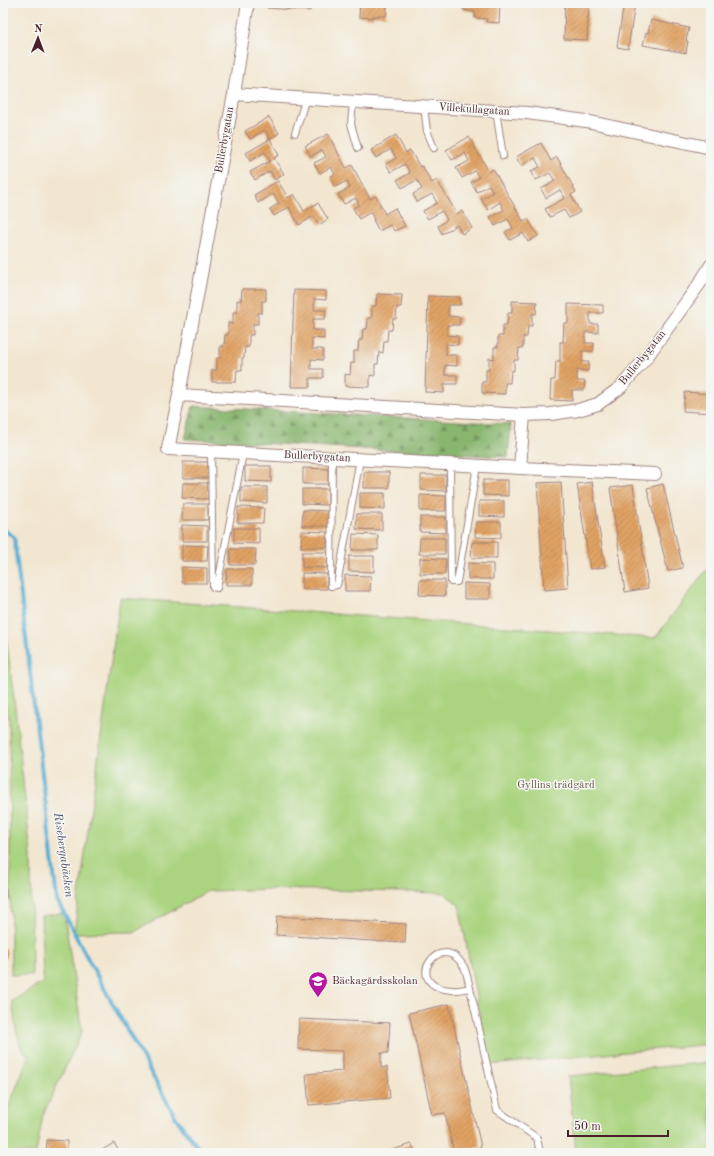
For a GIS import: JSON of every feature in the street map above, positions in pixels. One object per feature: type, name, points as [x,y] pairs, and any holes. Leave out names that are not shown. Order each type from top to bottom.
[{"type":"street","name":"Bullerbygatan","points":[[248,3],[234,94],[168,449],[655,474]]},
{"type":"street","name":"Villekullagatan","points":[[234,94],[527,113],[586,122],[711,148]]},
{"type":"street","name":"Bullerbygatan","points":[[179,396],[524,415],[551,414],[583,409],[598,404],[621,387],[646,358],[711,265]]},
{"type":"street","points":[[520,468],[524,415]]},
{"type":"lane","points":[[296,133],[306,98]]},
{"type":"lane","points":[[353,101],[351,124],[358,148]]},
{"type":"lane","points":[[424,106],[427,131],[434,148]]},
{"type":"lane","points":[[496,111],[503,156]]},
{"type":"lane","points":[[211,451],[213,587],[217,588],[243,453]]},
{"type":"lane","points":[[332,458],[331,586],[337,585],[360,459]]},
{"type":"lane","points":[[450,464],[451,582],[457,582],[478,466]]},
{"type":"lane","points":[[470,988],[453,990],[432,985],[427,979],[426,971],[429,962],[437,955],[443,953],[450,954],[455,957],[464,968],[470,988],[497,1110],[537,1138],[540,1153]]},
{"type":"green space","points":[[193,406],[511,424],[508,457],[185,439]]},
{"type":"green space","name":"Gyllins trädgård","points":[[711,564],[711,1044],[489,1065],[459,905],[444,893],[278,889],[208,891],[134,932],[74,933],[120,598],[655,638]]},
{"type":"green space","points":[[3,611],[31,855],[32,975],[11,975],[9,720],[3,694]]},
{"type":"green space","points":[[64,913],[82,1032],[43,1115],[36,1153],[3,1153],[3,1121],[29,1055],[22,1050],[16,1030],[12,1001],[43,982],[41,916]]},
{"type":"green space","points":[[711,1062],[711,1153],[576,1153],[568,1076]]},
{"type":"building","points":[[267,3],[311,3],[310,11],[267,8]]},
{"type":"building","points":[[360,3],[387,3],[386,16],[373,16],[373,18],[359,17]]},
{"type":"building","points":[[463,3],[500,3],[499,23],[486,22],[487,19],[475,18],[475,12],[463,10]]},
{"type":"building","points":[[565,3],[589,3],[587,40],[564,39]]},
{"type":"building","points":[[624,3],[635,3],[628,49],[617,47]]},
{"type":"building","points":[[651,20],[689,28],[686,41],[688,41],[686,53],[643,45]]},
{"type":"building","points":[[269,117],[279,133],[270,139],[265,130],[250,139],[245,131]]},
{"type":"building","points":[[328,134],[346,168],[352,165],[370,199],[376,196],[385,214],[395,208],[405,226],[394,231],[390,225],[379,231],[373,220],[371,212],[359,219],[353,208],[359,205],[356,198],[344,204],[338,194],[350,188],[347,181],[335,187],[330,177],[335,174],[331,167],[320,173],[314,163],[326,157],[322,150],[311,156],[305,146]]},
{"type":"building","points":[[396,135],[406,153],[410,150],[432,183],[437,180],[457,214],[462,211],[472,228],[462,234],[457,225],[442,234],[438,226],[447,220],[442,211],[428,219],[423,211],[437,203],[432,194],[417,202],[413,194],[422,189],[417,180],[402,188],[397,180],[410,173],[405,164],[391,172],[386,164],[396,158],[391,149],[376,158],[371,150]]},
{"type":"building","points":[[469,137],[489,172],[493,169],[523,221],[528,219],[538,236],[528,242],[523,233],[510,240],[505,232],[513,228],[508,219],[495,226],[490,217],[504,210],[500,202],[488,210],[481,199],[493,192],[489,185],[477,192],[471,182],[479,178],[475,171],[462,178],[456,168],[469,161],[465,153],[452,160],[446,150]]},
{"type":"building","points":[[270,139],[279,155],[274,158],[284,174],[275,180],[270,171],[255,180],[250,172],[270,161],[265,152],[250,161],[246,153]]},
{"type":"building","points":[[541,143],[551,161],[557,157],[576,192],[571,195],[580,212],[569,218],[564,210],[550,217],[545,209],[565,198],[560,190],[546,198],[541,189],[555,181],[550,173],[536,180],[531,171],[540,167],[535,158],[521,166],[516,157]]},
{"type":"building","points":[[278,181],[288,198],[294,194],[304,211],[318,203],[328,219],[319,225],[314,216],[299,225],[289,207],[274,216],[270,209],[279,203],[273,194],[258,203],[254,195]]},
{"type":"building","points":[[242,289],[266,289],[266,301],[262,301],[262,313],[258,313],[258,324],[253,324],[253,335],[249,335],[249,347],[245,347],[244,358],[242,358],[242,370],[237,370],[236,382],[212,382],[212,370],[217,370],[217,358],[220,358],[220,346],[224,346],[225,335],[228,335],[228,323],[233,324],[233,312],[237,312],[237,300],[241,301]]},
{"type":"building","points":[[294,290],[326,291],[326,300],[314,299],[314,310],[326,310],[325,319],[313,319],[313,330],[324,330],[324,339],[312,338],[312,349],[323,349],[323,360],[311,359],[311,369],[323,369],[323,378],[310,378],[310,387],[291,387]]},
{"type":"building","points":[[377,294],[402,295],[401,307],[397,307],[396,319],[393,319],[392,330],[388,330],[387,341],[384,341],[383,353],[379,352],[378,364],[375,364],[375,376],[370,375],[370,387],[345,386],[345,374],[350,375],[351,363],[354,363],[354,351],[358,351],[359,340],[362,340],[363,329],[367,329],[368,318],[372,318],[372,306],[376,306]]},
{"type":"building","points":[[428,296],[460,297],[460,305],[448,305],[448,316],[460,317],[459,325],[447,325],[447,335],[458,336],[458,345],[446,344],[446,355],[457,355],[457,366],[445,365],[445,375],[457,375],[457,384],[444,384],[444,393],[425,392]]},
{"type":"building","points":[[512,301],[537,302],[536,314],[532,314],[532,326],[528,326],[527,337],[523,337],[523,348],[519,348],[518,360],[514,360],[514,371],[511,371],[510,383],[505,383],[505,394],[482,393],[482,382],[486,382],[486,370],[489,370],[489,358],[494,359],[494,347],[498,347],[498,336],[503,336],[503,325],[507,325],[508,313],[512,313]]},
{"type":"building","points":[[568,304],[603,305],[603,313],[590,313],[590,324],[598,324],[598,333],[585,332],[585,343],[594,343],[593,351],[582,351],[582,362],[589,362],[588,371],[577,370],[577,381],[585,381],[584,390],[572,390],[572,401],[550,400],[551,380],[555,380],[556,361],[560,361],[560,342],[563,342],[564,323],[568,323]]},
{"type":"building","points":[[685,392],[711,394],[711,413],[683,411]]},
{"type":"building","points":[[183,462],[208,462],[208,478],[183,478]]},
{"type":"building","points":[[245,466],[271,466],[271,482],[245,481]]},
{"type":"building","points":[[303,468],[328,469],[328,484],[303,484]]},
{"type":"building","points":[[364,472],[389,472],[389,488],[364,488]]},
{"type":"building","points":[[421,475],[446,475],[446,491],[421,490]]},
{"type":"building","points":[[483,480],[508,480],[508,496],[483,495]]},
{"type":"building","points":[[561,482],[568,588],[544,590],[537,483]]},
{"type":"building","points":[[592,482],[605,567],[590,569],[577,484]]},
{"type":"building","points":[[183,483],[208,483],[208,499],[182,498]]},
{"type":"building","points":[[663,484],[683,568],[668,571],[647,488]]},
{"type":"building","points":[[633,485],[648,588],[625,592],[610,488]]},
{"type":"building","points":[[241,487],[267,487],[267,503],[241,502]]},
{"type":"building","points":[[302,489],[328,489],[328,505],[302,504]]},
{"type":"building","points":[[360,493],[385,493],[385,509],[360,508]]},
{"type":"building","points":[[420,495],[446,496],[446,511],[420,511]]},
{"type":"building","points":[[479,501],[504,501],[504,517],[479,516]]},
{"type":"building","points":[[183,504],[208,504],[208,520],[182,520]]},
{"type":"building","points":[[238,507],[264,508],[263,523],[238,523]]},
{"type":"building","points":[[303,510],[328,511],[328,526],[302,526]]},
{"type":"building","points":[[357,514],[382,514],[382,530],[356,529]]},
{"type":"building","points":[[420,517],[446,517],[446,533],[420,532]]},
{"type":"building","points":[[476,522],[501,522],[501,538],[475,537]]},
{"type":"building","points":[[182,525],[207,526],[207,541],[182,541]]},
{"type":"building","points":[[234,528],[259,528],[259,544],[234,543]]},
{"type":"building","points":[[302,531],[327,532],[327,547],[301,547]]},
{"type":"building","points":[[353,534],[378,535],[378,550],[352,550]]},
{"type":"building","points":[[420,538],[445,538],[445,554],[419,554]]},
{"type":"building","points":[[472,542],[497,542],[497,558],[471,558]]},
{"type":"building","points":[[182,545],[208,546],[207,561],[182,561]]},
{"type":"building","points":[[230,549],[256,549],[255,565],[230,565]]},
{"type":"building","points":[[302,552],[328,552],[327,568],[302,567]]},
{"type":"building","points":[[349,556],[374,556],[374,572],[349,571]]},
{"type":"building","points":[[420,558],[446,559],[445,574],[420,574]]},
{"type":"building","points":[[468,563],[493,564],[493,579],[468,579]]},
{"type":"building","points":[[182,567],[207,568],[207,583],[182,583]]},
{"type":"building","points":[[227,569],[252,569],[252,585],[226,585]]},
{"type":"building","points":[[302,573],[327,574],[327,589],[302,589]]},
{"type":"building","points":[[345,575],[371,576],[370,591],[345,591]]},
{"type":"building","points":[[420,580],[445,580],[445,596],[419,595]]},
{"type":"building","points":[[464,583],[490,584],[490,599],[464,599]]},
{"type":"building","points":[[3,848],[5,848],[5,859],[3,859]]},
{"type":"building","points":[[3,888],[6,888],[6,898],[3,899]]},
{"type":"building","points":[[277,916],[406,924],[405,943],[276,935]]},
{"type":"building","points":[[3,948],[6,948],[7,958],[3,959]]},
{"type":"building","points":[[449,1004],[481,1147],[454,1153],[445,1113],[432,1115],[409,1013]]},
{"type":"building","points":[[299,1019],[390,1023],[388,1053],[381,1053],[381,1068],[387,1067],[390,1098],[309,1105],[306,1074],[343,1071],[343,1051],[298,1049]]},
{"type":"building","points":[[47,1140],[67,1141],[67,1153],[46,1153]]},
{"type":"building","points":[[114,1143],[120,1153],[97,1153]]},
{"type":"building","points":[[412,1144],[415,1153],[381,1153]]},
{"type":"waterway","name":"Risebergabäcken","points":[[3,529],[14,537],[57,900],[176,1118],[202,1153]]},
{"type":"place","name":"Bäckagårdsskolan","points":[[318,998]]}]
